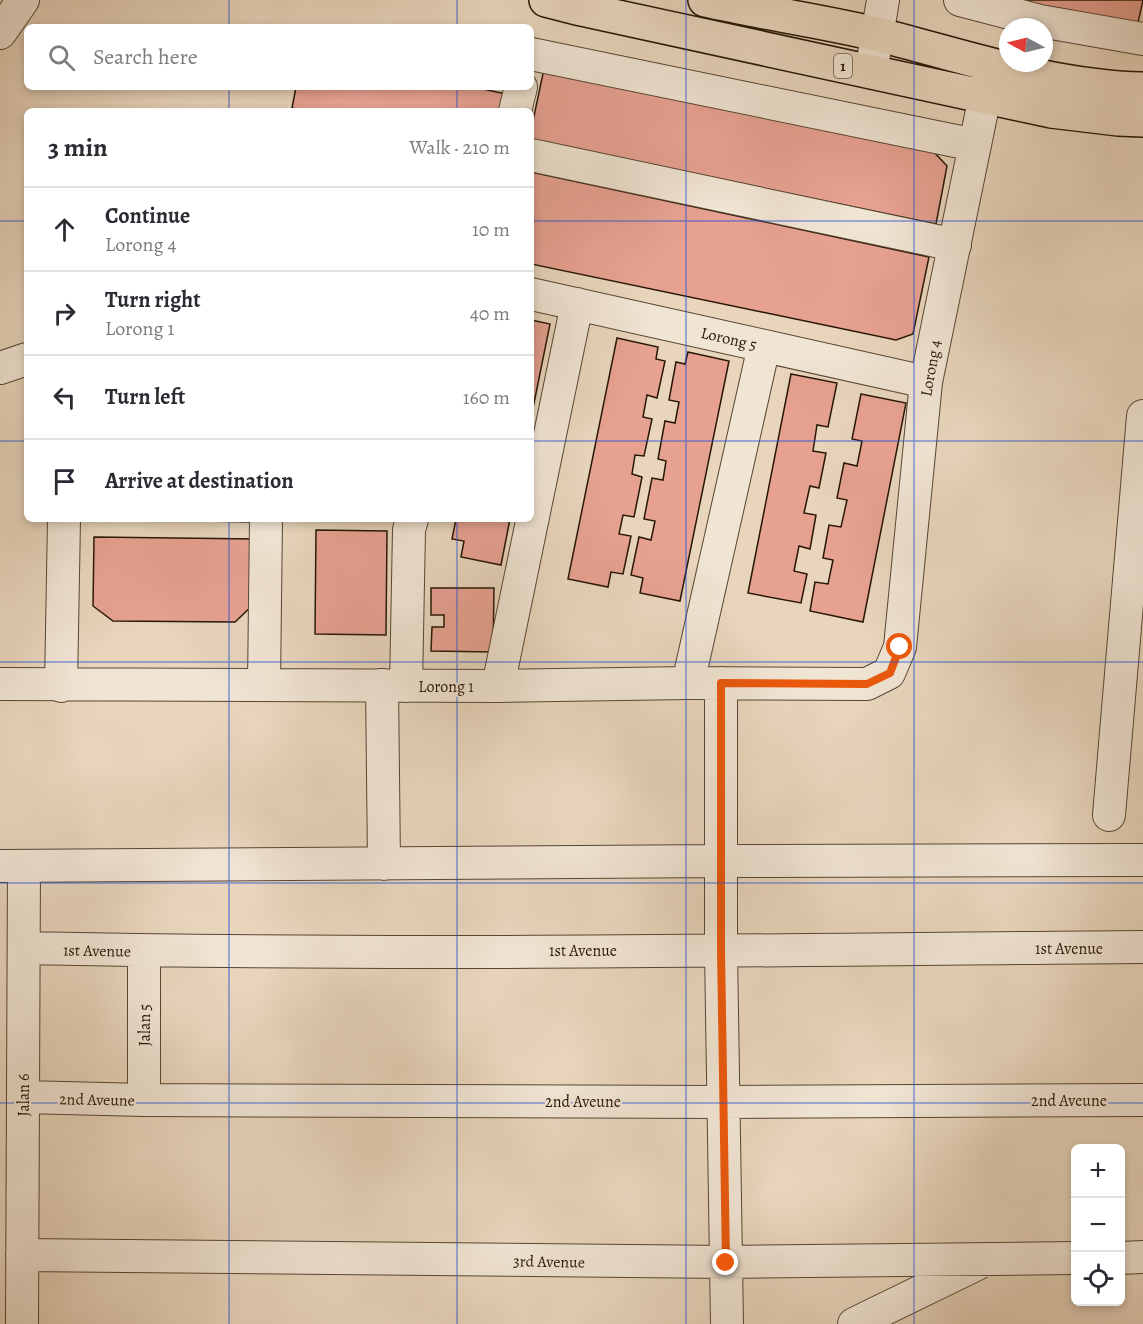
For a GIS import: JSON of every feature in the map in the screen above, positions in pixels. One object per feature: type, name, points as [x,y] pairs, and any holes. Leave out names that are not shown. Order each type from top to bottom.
[{"type":"highway","name":"1","points":[[546,0],[1050,111],[1143,120]]},
{"type":"highway","name":"1","points":[[705,0],[877,35],[999,66]]},
{"type":"highway","name":"1","points":[[1045,72],[1121,89],[1143,89]]},
{"type":"street","points":[[0,33],[24,0]]},
{"type":"street","points":[[871,72],[883,0]]},
{"type":"street","points":[[960,0],[1019,18]]},
{"type":"street","points":[[1053,26],[1143,39]]},
{"type":"street","points":[[534,55],[975,145]]},
{"type":"street","name":"Lorong 4","points":[[890,673],[900,647],[926,382],[992,65]]},
{"type":"street","points":[[515,108],[519,90]]},
{"type":"street","points":[[534,156],[955,245]]},
{"type":"street","name":"Lorong 5","points":[[534,295],[926,382]]},
{"type":"street","points":[[534,512],[577,304]]},
{"type":"street","points":[[688,683],[764,346]]},
{"type":"street","points":[[0,368],[24,360]]},
{"type":"street","points":[[1109,815],[1143,416]]},
{"type":"street","points":[[62,686],[64,522]]},
{"type":"street","points":[[264,685],[267,522]]},
{"type":"street","points":[[384,864],[394,685],[411,522]]},
{"type":"street","points":[[498,686],[532,522]]},
{"type":"street","name":"Lorong 1","points":[[0,684],[498,686],[688,683],[867,684],[890,673]]},
{"type":"street","points":[[721,683],[720,861],[727,1324]]},
{"type":"street","points":[[12,866],[720,861],[1143,861]]},
{"type":"street","name":"Jalan 6","points":[[12,866],[24,948],[22,1324]]},
{"type":"street","name":"1st Avenue","points":[[24,948],[144,951],[1143,947]]},
{"type":"street","name":"Jalan 5","points":[[144,951],[144,1100]]},
{"type":"street","name":"2nd Aveune","points":[[23,1097],[144,1100],[723,1102],[1143,1100]]},
{"type":"street","name":"3rd Avenue","points":[[22,1256],[726,1263],[1071,1258]]},
{"type":"street","points":[[1125,1258],[1143,1257]]},
{"type":"street","points":[[854,1324],[986,1259]]},
{"type":"building","points":[[1012,0],[1143,0],[1137,27]]},
{"type":"building","points":[[544,69],[933,151],[947,166],[936,224],[534,141],[534,116]]},
{"type":"building","points":[[295,90],[488,90],[506,94],[504,108],[292,108]]},
{"type":"building","points":[[534,173],[929,257],[913,334],[896,340],[534,265]]},
{"type":"building","points":[[534,321],[550,324],[534,403]]},
{"type":"building","points":[[617,338],[658,347],[656,359],[665,361],[657,398],[647,395],[643,417],[652,419],[644,456],[635,455],[632,474],[642,477],[634,517],[623,515],[619,534],[631,536],[623,574],[611,572],[608,587],[568,579]]},
{"type":"building","points":[[688,352],[729,361],[680,601],[640,593],[643,578],[631,575],[639,537],[651,540],[655,521],[644,519],[652,478],[663,480],[666,461],[658,459],[665,421],[675,423],[679,402],[669,400],[676,362],[685,364]]},
{"type":"building","points":[[791,374],[837,383],[828,427],[817,425],[813,451],[826,453],[819,488],[810,486],[804,513],[816,515],[810,549],[799,546],[794,571],[807,574],[801,603],[748,593]]},
{"type":"building","points":[[861,394],[906,403],[863,622],[810,611],[815,582],[828,584],[833,560],[823,558],[829,525],[841,527],[847,500],[837,498],[844,463],[857,466],[862,441],[852,439]]},
{"type":"building","points":[[455,522],[509,522],[501,565],[461,557],[464,541],[452,539]]},
{"type":"building","points":[[316,530],[387,531],[386,635],[315,634]]},
{"type":"building","points":[[94,537],[256,539],[254,604],[235,622],[113,621],[93,606]]},
{"type":"building","points":[[431,588],[494,588],[493,652],[431,651],[432,627],[444,627],[444,615],[431,615]]},
{"type":"route","points":[[726,1263],[720,861],[721,683],[867,684],[890,673],[900,647]]}]
